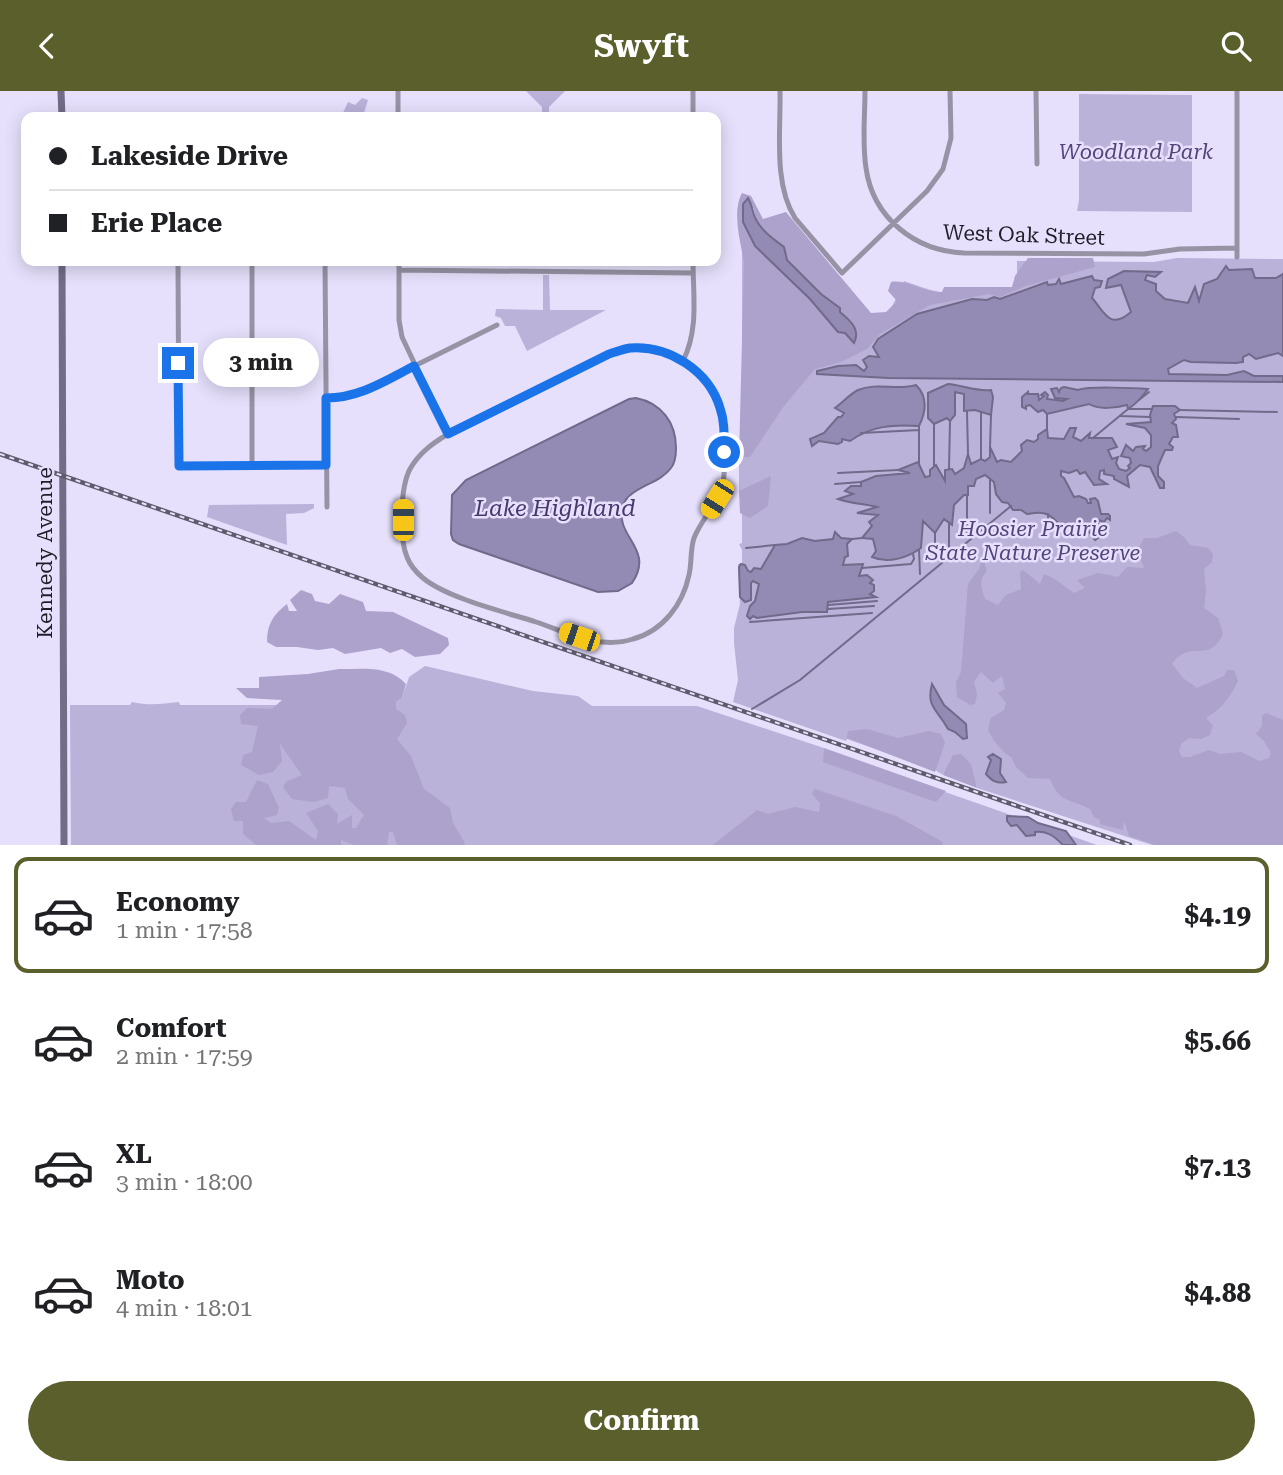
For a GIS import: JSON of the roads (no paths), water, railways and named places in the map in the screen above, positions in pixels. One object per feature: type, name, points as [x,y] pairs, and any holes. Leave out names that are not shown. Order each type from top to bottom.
[{"type":"street","points":[[61,91],[62,112]]},
{"type":"street","points":[[398,91],[398,112]]},
{"type":"street","points":[[693,91],[693,112]]},
{"type":"street","points":[[780,91],[781,168],[789,208],[794,218],[842,273],[927,191],[943,169],[951,138],[950,91]]},
{"type":"street","name":"West Oak Street","points":[[864,91],[865,155],[872,190],[880,207],[893,223],[906,235],[928,246],[958,253],[1144,254],[1180,249],[1237,248]]},
{"type":"street","points":[[1036,91],[1037,164]]},
{"type":"street","points":[[1237,91],[1237,257]]},
{"type":"street","name":"Kennedy Avenue","points":[[62,266],[64,845]]},
{"type":"street","points":[[178,266],[179,466],[326,465]]},
{"type":"street","points":[[251,266],[252,465]]},
{"type":"street","points":[[325,266],[327,507]]},
{"type":"street","points":[[399,266],[400,329],[414,366],[448,434]]},
{"type":"street","points":[[684,361],[691,346],[694,328],[694,266]]},
{"type":"street","points":[[399,270],[694,273]]},
{"type":"street","points":[[326,398],[358,394],[497,325]]},
{"type":"street","points":[[631,348],[651,350],[684,361],[715,394],[721,411],[724,475],[717,499],[693,541],[690,573],[685,592],[675,611],[661,624],[634,639],[600,642],[454,594],[436,586],[416,571],[402,544],[405,479],[430,445],[448,434],[609,354],[631,348]]},
{"type":"water","points":[[748,198],[759,225],[784,247],[787,260],[821,294],[840,308],[840,312],[855,329],[854,343],[845,333],[838,332],[810,299],[755,246],[743,222],[743,204]]},
{"type":"water","points":[[1226,266],[1229,270],[1252,269],[1255,278],[1276,278],[1283,274],[1283,356],[1278,353],[1256,359],[1249,354],[1243,357],[1243,362],[1236,363],[1184,360],[1168,369],[1169,374],[1227,375],[1244,371],[1254,376],[1283,376],[1283,382],[888,378],[817,374],[817,371],[838,366],[856,365],[864,371],[867,367],[863,360],[869,356],[879,357],[873,347],[878,339],[917,314],[972,299],[1000,299],[1047,282],[1048,285],[1056,284],[1059,279],[1061,284],[1092,276],[1094,280],[1102,281],[1100,287],[1095,288],[1092,298],[1108,317],[1117,320],[1131,312],[1121,285],[1106,288],[1108,279],[1124,271],[1161,272],[1155,277],[1147,275],[1145,280],[1156,284],[1156,291],[1165,299],[1188,303],[1195,287],[1199,301],[1204,284],[1217,279]]},
{"type":"water","points":[[948,384],[991,390],[991,415],[975,410],[964,411],[964,394],[955,392],[955,415],[950,421],[947,418],[934,424],[928,418],[928,393]]},
{"type":"water","points":[[916,385],[923,395],[925,405],[919,426],[883,427],[850,441],[842,439],[838,444],[819,441],[812,446],[810,439],[824,433],[841,417],[844,413],[835,408],[855,392],[872,387]]},
{"type":"water","points":[[1064,387],[1078,390],[1148,389],[1128,409],[1127,405],[1103,408],[1089,404],[1047,414],[1043,410],[1038,412],[1030,405],[1026,406],[1026,409],[1022,407],[1022,397],[1028,392],[1038,394],[1039,400],[1045,392],[1047,399],[1063,401],[1067,399],[1055,398],[1051,389],[1057,388],[1059,392]]},
{"type":"water","name":"Lake Highland","points":[[636,398],[653,404],[665,415],[673,430],[676,451],[673,464],[666,474],[630,495],[622,508],[624,528],[639,561],[632,583],[618,591],[598,592],[453,540],[452,495],[466,480],[629,399]]},
{"type":"water","points":[[1153,406],[1175,406],[1180,410],[1174,414],[1176,419],[1172,423],[1176,425],[1178,437],[1173,437],[1169,444],[1173,447],[1172,450],[1165,450],[1158,466],[1158,476],[1164,482],[1164,488],[1160,488],[1150,467],[1140,465],[1127,476],[1129,487],[1114,479],[1114,476],[1104,474],[1104,470],[1100,471],[1099,479],[1107,484],[1094,485],[1085,472],[1080,474],[1077,470],[1069,473],[1061,471],[1061,476],[1074,497],[1086,499],[1088,503],[1095,498],[1101,514],[1110,516],[1110,520],[1099,520],[1097,527],[1102,535],[1095,540],[1089,532],[1079,530],[1056,534],[1057,522],[1047,514],[1027,514],[1021,510],[1013,510],[1008,503],[1002,502],[996,494],[994,482],[985,475],[976,479],[974,486],[968,486],[968,495],[964,495],[954,505],[952,525],[944,519],[935,533],[923,521],[921,548],[910,555],[884,560],[872,557],[876,551],[873,539],[862,538],[872,526],[869,522],[878,515],[857,513],[877,507],[838,499],[853,494],[845,491],[851,486],[861,486],[861,482],[876,476],[910,473],[898,470],[918,462],[925,477],[930,476],[930,470],[936,465],[945,481],[945,470],[952,469],[955,474],[964,468],[968,454],[971,464],[981,459],[985,461],[990,457],[990,447],[997,462],[1011,462],[1022,451],[1021,445],[1027,440],[1034,442],[1038,435],[1047,429],[1048,438],[1064,439],[1070,428],[1076,428],[1073,437],[1081,441],[1090,433],[1089,438],[1112,438],[1117,447],[1108,450],[1112,459],[1118,457],[1116,463],[1119,469],[1126,471],[1130,468],[1130,458],[1121,456],[1126,445],[1133,451],[1136,447],[1145,446],[1143,449],[1146,451],[1151,447],[1151,435],[1145,428],[1126,424],[1151,422]]},
{"type":"water","points":[[835,532],[841,538],[852,539],[847,544],[848,556],[845,557],[843,565],[863,564],[859,576],[867,575],[873,580],[870,583],[874,585],[874,591],[870,594],[876,597],[828,602],[827,612],[802,612],[757,618],[753,616],[750,619],[747,616],[755,601],[759,584],[753,581],[751,583],[751,600],[745,602],[740,597],[741,564],[751,572],[754,568],[761,569],[775,545],[802,538],[815,541],[833,539]]},
{"type":"water","points":[[932,684],[944,705],[966,724],[967,738],[963,739],[948,729],[934,708],[930,698]]},
{"type":"water","points":[[993,754],[1001,759],[1000,773],[1006,782],[995,781],[986,774],[991,760],[988,757]]},
{"type":"water","points":[[1007,816],[1028,817],[1038,823],[1066,831],[1076,845],[1063,845],[1043,832],[1026,836],[1017,825],[1011,826]]},
{"type":"waterway","points":[[1139,400],[1149,392]]},
{"type":"waterway","points":[[1093,438],[1128,409],[1152,409]]},
{"type":"waterway","points":[[1180,410],[1277,412]]},
{"type":"waterway","points":[[967,411],[968,454]]},
{"type":"waterway","points":[[981,412],[981,459]]},
{"type":"waterway","points":[[1047,414],[1047,429]]},
{"type":"waterway","points":[[990,447],[991,415]]},
{"type":"waterway","points":[[1120,416],[1150,417]]},
{"type":"waterway","points":[[1176,417],[1239,419]]},
{"type":"waterway","points":[[949,469],[950,421]]},
{"type":"waterway","points":[[934,424],[934,466]]},
{"type":"waterway","points":[[919,426],[919,465]]},
{"type":"waterway","points":[[861,433],[919,430]]},
{"type":"waterway","points":[[838,473],[898,470]]},
{"type":"waterway","points":[[990,480],[990,513]]},
{"type":"waterway","points":[[835,484],[861,482]]},
{"type":"waterway","points":[[967,495],[967,534]]},
{"type":"waterway","points":[[752,709],[800,680],[1011,506]]},
{"type":"waterway","points":[[1048,514],[1048,525]]},
{"type":"waterway","points":[[949,522],[949,547]]},
{"type":"waterway","points":[[935,533],[935,561]]},
{"type":"waterway","points":[[852,539],[862,538]]},
{"type":"waterway","points":[[746,548],[775,545]]},
{"type":"waterway","points":[[919,549],[920,574]]},
{"type":"waterway","points":[[862,568],[911,564],[913,554]]},
{"type":"waterway","points":[[828,605],[877,601]]},
{"type":"waterway","points":[[828,609],[874,606]]},
{"type":"waterway","points":[[750,622],[872,613]]},
{"type":"railway","points":[[0,454],[1130,845]]},
{"type":"park label","name":"Woodland Park","points":[[1136,152]]},
{"type":"park label","name":"Hoosier Prairie State Nature Preserve","points":[[1033,541]]}]
